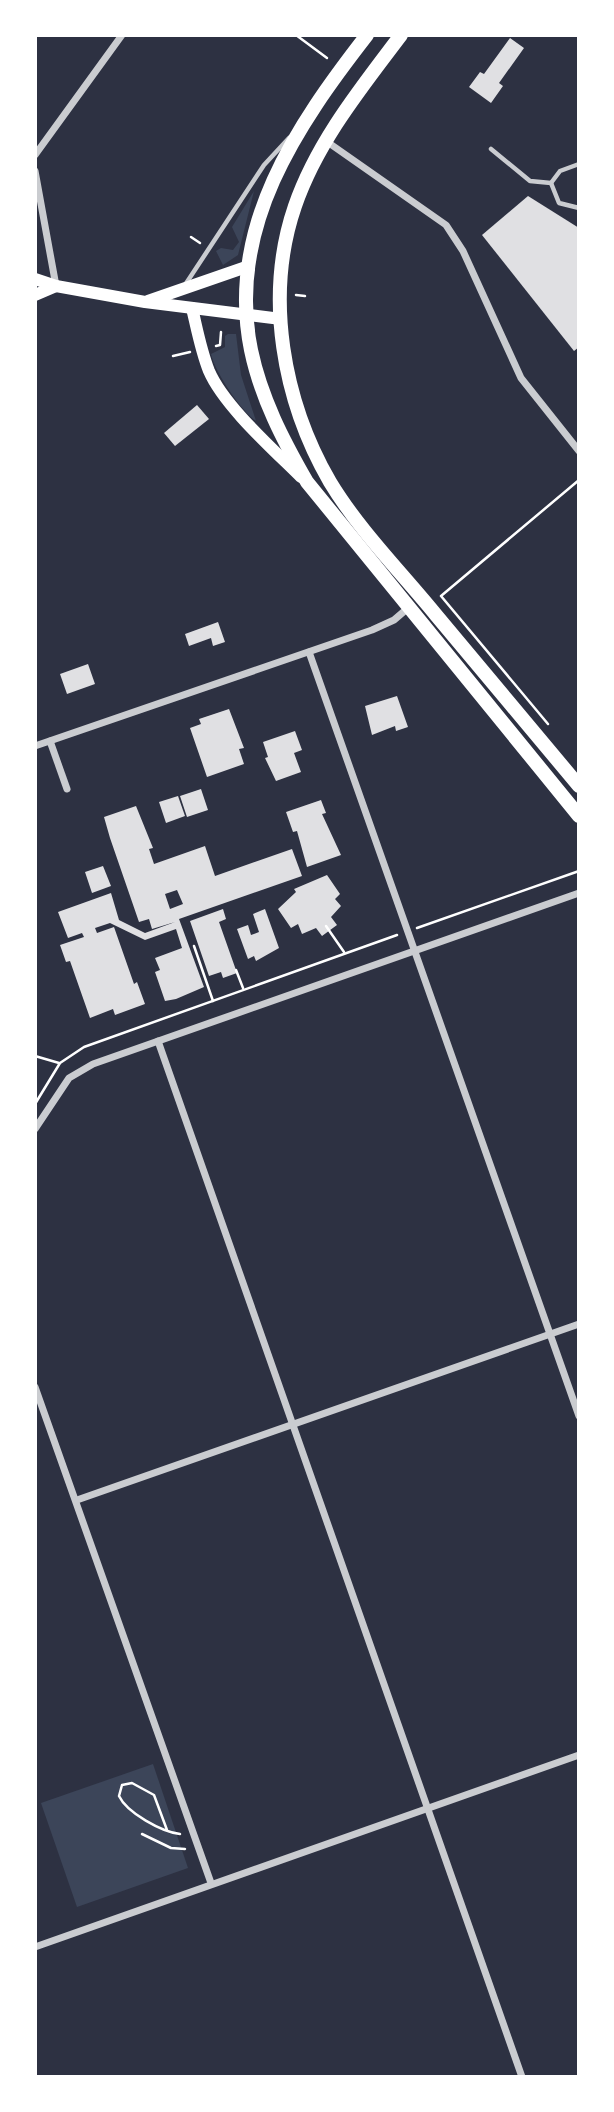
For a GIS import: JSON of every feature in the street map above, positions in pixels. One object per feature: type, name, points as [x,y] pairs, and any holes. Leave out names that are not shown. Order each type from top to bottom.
[{"type":"highway","points":[[367,35],[290,143],[267,191],[249,266],[247,315],[251,348],[267,405],[307,482],[579,816]]},
{"type":"highway","points":[[401,35],[326,141],[295,207],[283,259],[279,293],[285,358],[300,418],[331,483],[356,519],[579,786]]},
{"type":"main road","points":[[145,302],[249,266]]},
{"type":"main road","points":[[35,279],[56,286],[145,302],[281,319]]},
{"type":"main road","points":[[35,295],[56,286]]},
{"type":"main road","points":[[192,308],[210,372],[218,387],[260,437],[307,482]]},
{"type":"street","points":[[35,155],[122,35]]},
{"type":"street","points":[[326,141],[446,225],[463,251],[516,368],[579,451]]},
{"type":"street","points":[[35,171],[56,286]]},
{"type":"street","points":[[35,746],[309,652],[394,620],[408,608]]},
{"type":"street","points":[[309,652],[579,1416]]},
{"type":"street","points":[[50,741],[67,789]]},
{"type":"street","points":[[37,1128],[56,1094],[69,1079],[93,1064],[579,893]]},
{"type":"street","points":[[158,1041],[522,2077]]},
{"type":"street","points":[[78,1500],[579,1324]]},
{"type":"street","points":[[35,1387],[78,1500],[211,1883]]},
{"type":"street","points":[[35,1947],[579,1755]]},
{"type":"lane","points":[[183,289],[196,265],[264,165],[307,118]]},
{"type":"lane","points":[[491,149],[530,181],[551,183]]},
{"type":"lane","points":[[551,183],[560,171],[579,164]]},
{"type":"lane","points":[[551,183],[559,203],[579,208]]},
{"type":"path","points":[[296,35],[327,58]]},
{"type":"path","points":[[191,237],[200,243]]},
{"type":"path","points":[[292,295],[305,296]]},
{"type":"path","points":[[210,348],[220,345],[221,332]]},
{"type":"path","points":[[173,356],[192,352]]},
{"type":"path","points":[[553,730],[442,596],[579,480]]},
{"type":"path","points":[[418,927],[579,871]]},
{"type":"path","points":[[326,926],[344,954]]},
{"type":"path","points":[[35,1104],[60,1063],[84,1047],[395,935]]},
{"type":"path","points":[[194,946],[199,953],[213,1001]]},
{"type":"path","points":[[236,970],[244,990]]},
{"type":"path","points":[[35,1056],[60,1063]]},
{"type":"path","points":[[167,1830],[154,1795],[132,1783],[122,1785],[119,1796],[125,1805],[167,1830],[180,1834]]},
{"type":"path","points":[[142,1834],[171,1848],[185,1849]]},
{"type":"shaded area","points":[[254,191],[238,255],[223,265],[216,251],[221,248],[233,250],[239,242],[232,227]]},
{"type":"shaded area","points":[[236,334],[241,375],[256,421],[229,390],[211,354],[225,347],[225,336]]},
{"type":"shaded area","points":[[153,1764],[188,1868],[77,1907],[41,1803]]},
{"type":"building","points":[[510,38],[524,48],[499,83],[503,86],[491,103],[469,87],[480,72],[484,74]]},
{"type":"building","points":[[528,196],[579,228],[579,347],[574,351],[482,235]]},
{"type":"building","points":[[197,405],[209,419],[175,446],[164,433]]},
{"type":"building","points":[[218,622],[225,642],[213,646],[211,638],[189,646],[185,634]]},
{"type":"building","points":[[88,664],[95,684],[67,694],[60,674]]},
{"type":"building","points":[[397,696],[408,727],[396,731],[395,726],[372,735],[365,706]]},
{"type":"building","points":[[229,709],[244,748],[239,749],[244,764],[207,777],[190,728],[201,724],[199,719]]},
{"type":"building","points":[[295,731],[302,750],[294,753],[301,772],[276,781],[265,758],[268,757],[263,742]]},
{"type":"building","points":[[201,789],[208,810],[187,817],[180,796]]},
{"type":"building","points":[[178,796],[185,816],[166,823],[159,802]]},
{"type":"building","points":[[321,800],[326,813],[322,814],[341,855],[307,867],[297,831],[293,832],[286,812]]},
{"type":"building","points":[[136,806],[153,848],[149,849],[154,864],[205,846],[215,876],[292,849],[302,876],[179,919],[204,987],[176,999],[165,1001],[155,972],[160,970],[155,958],[182,948],[176,929],[145,940],[110,923],[95,928],[97,933],[114,927],[134,984],[137,982],[145,1004],[115,1015],[113,1009],[90,1018],[70,961],[66,962],[60,945],[84,937],[82,933],[68,938],[58,912],[111,893],[119,920],[145,933],[175,922],[152,929],[149,919],[139,922],[104,817]],"holes":[[[177,890],[183,904],[170,909],[165,894]]]},
{"type":"building","points":[[103,866],[111,886],[92,893],[85,872]]},
{"type":"building","points":[[327,875],[340,894],[335,899],[341,906],[331,917],[337,925],[322,936],[316,928],[302,934],[298,924],[291,928],[278,909],[296,892],[294,889]]},
{"type":"building","points":[[223,909],[226,919],[219,922],[237,973],[223,978],[221,972],[209,976],[190,921]]},
{"type":"building","points":[[265,909],[279,948],[256,961],[254,956],[248,959],[237,929],[248,925],[251,935],[259,932],[253,914]]}]
